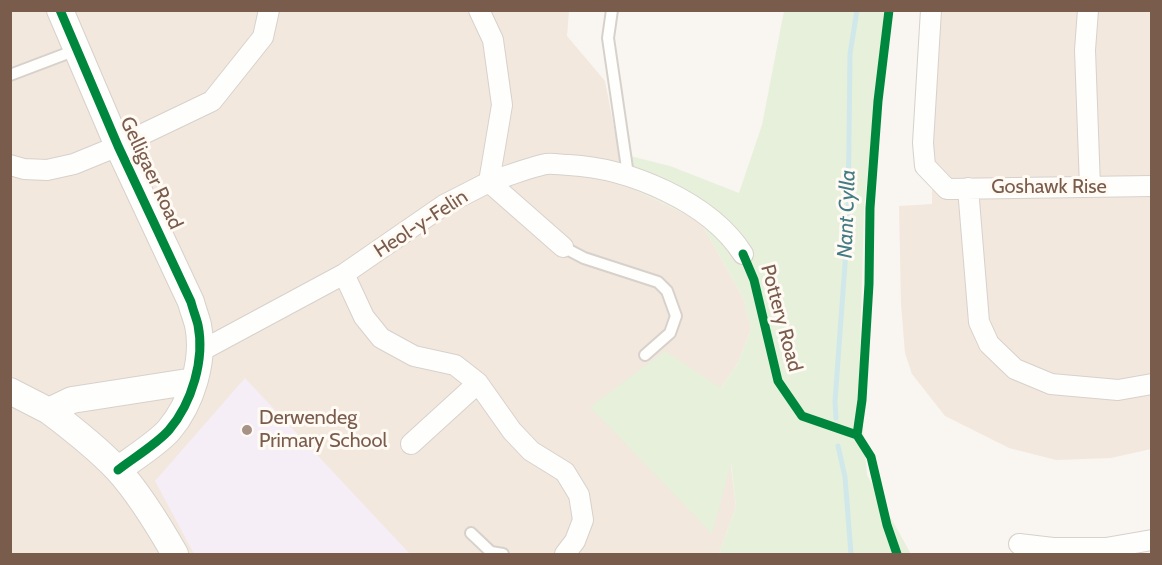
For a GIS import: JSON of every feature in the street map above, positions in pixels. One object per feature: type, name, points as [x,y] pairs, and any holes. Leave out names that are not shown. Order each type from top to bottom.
[{"type":"street","name":"Gelligaer Road","points":[[60,10],[118,146],[191,302],[198,326],[199,352],[194,381],[184,407],[169,431],[118,471]]},
{"type":"street","points":[[10,165],[24,169],[47,170],[74,164],[118,146],[212,101],[263,37],[269,10]]},
{"type":"street","name":"Heol-y-Felin","points":[[199,352],[344,274],[444,205],[489,182],[502,105],[493,40],[479,10]]},
{"type":"street","name":"Goshawk Rise","points":[[931,10],[923,143],[925,166],[947,189],[1152,186]]},
{"type":"street","points":[[1088,10],[1085,50],[1090,187]]},
{"type":"street","name":"Pottery Road","points":[[489,182],[548,164],[595,166],[658,186],[696,209],[732,236],[744,254]]},
{"type":"street","points":[[489,182],[563,247]]},
{"type":"street","points":[[968,188],[979,322],[989,344],[1015,369],[1051,384],[1118,390],[1152,384]]},
{"type":"street","points":[[344,274],[364,317],[381,338],[414,356],[455,365],[478,382],[512,431],[531,451],[565,472],[579,495],[583,520],[575,541],[565,555]]},
{"type":"street","points":[[49,411],[72,400],[194,381]]},
{"type":"street","points":[[411,444],[478,382]]},
{"type":"street","points":[[10,391],[49,411],[84,437],[118,471],[160,528],[175,555]]},
{"type":"street","points":[[1019,544],[1053,548],[1106,548],[1152,540]]},
{"type":"lane","points":[[612,10],[608,38],[628,176]]},
{"type":"lane","points":[[10,75],[76,50]]},
{"type":"lane","points":[[563,247],[584,258],[658,282],[667,291],[676,316],[669,333],[645,355]]},
{"type":"lane","points":[[471,533],[491,552],[503,555]]},
{"type":"shaded area","points":[[10,11],[569,11],[567,36],[605,81],[625,185],[700,221],[743,297],[751,329],[738,363],[721,388],[736,507],[719,554],[11,554]]},
{"type":"shaded area","points":[[940,11],[1151,11],[1151,449],[1111,458],[1056,460],[1009,448],[945,416],[912,374],[905,353],[901,304],[899,206],[932,204]]},
{"type":"shaded area","name":"Derwendeg Primary School","points":[[245,378],[410,554],[194,554],[155,481]]},
{"type":"green space","points":[[784,11],[884,11],[864,209],[859,382],[867,475],[911,554],[719,554],[736,507],[731,463],[712,534],[590,407],[665,351],[721,388],[738,363],[751,329],[743,297],[700,221],[625,185],[618,153],[670,166],[739,193],[762,125]]},
{"type":"waterway","name":"Nant Cylla","points":[[836,418],[835,401],[848,223],[850,54],[857,10]]},
{"type":"waterway","name":"Nant Cylla","points":[[838,446],[845,477],[851,554]]},
{"type":"cycle path","points":[[60,10],[118,146],[191,302],[200,338],[195,380],[177,419],[158,440],[118,470]]},
{"type":"cycle path","points":[[857,435],[862,400],[869,284],[870,208],[878,101],[889,10]]},
{"type":"cycle path","points":[[743,254],[754,280],[778,381],[802,416],[857,435],[871,457],[887,525],[897,554]]},
{"type":"place","name":"Derwendeg Primary School","points":[[247,430]]}]
